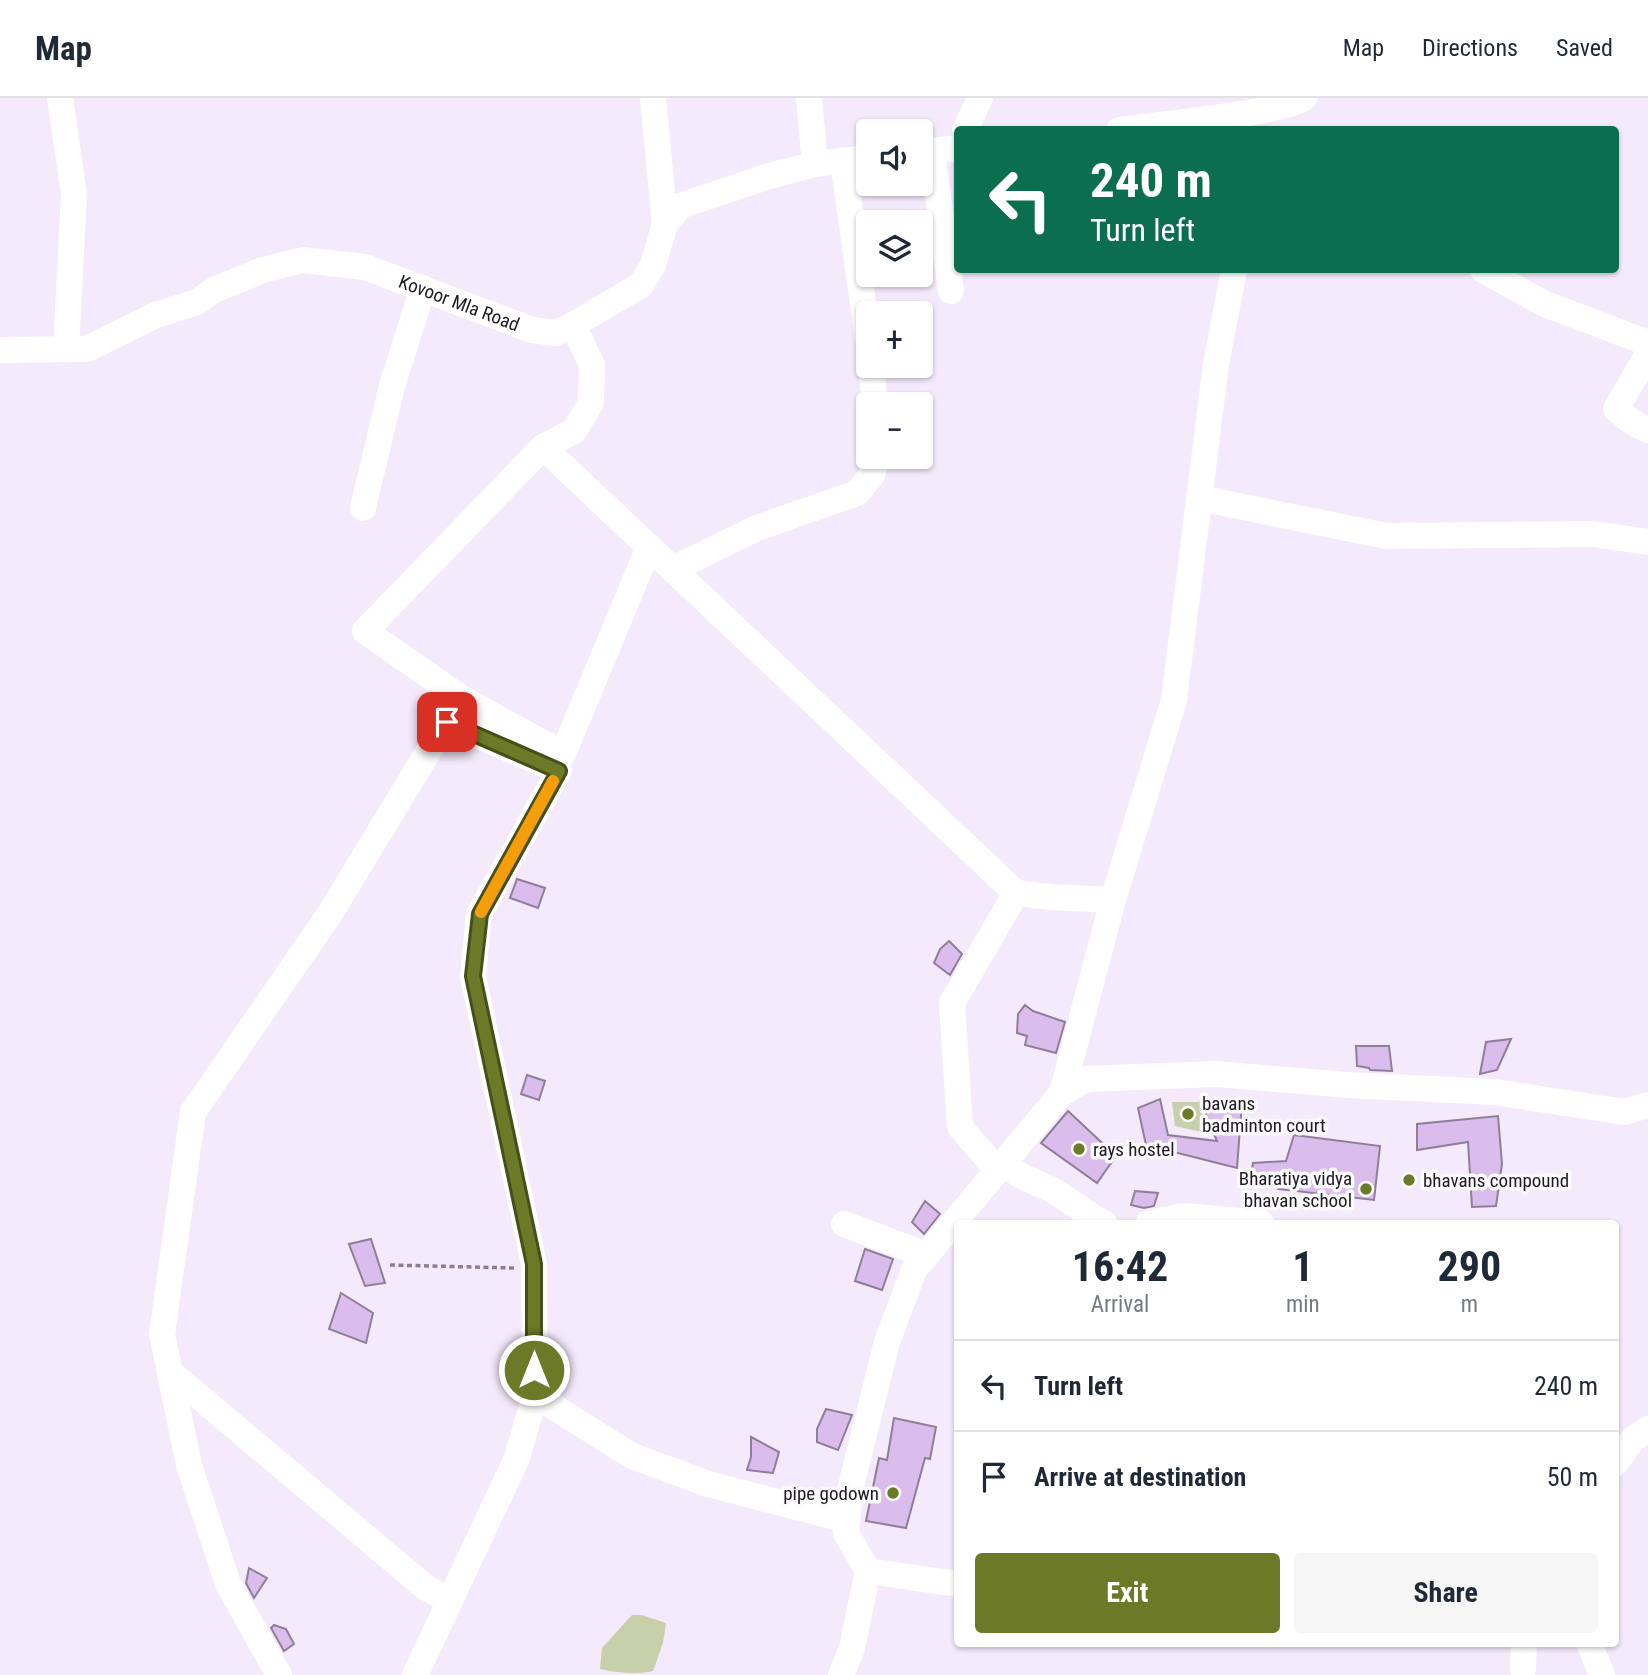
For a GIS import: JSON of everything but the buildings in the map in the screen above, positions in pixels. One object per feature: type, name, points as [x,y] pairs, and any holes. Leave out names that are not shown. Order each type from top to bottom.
[{"type":"street","points":[[60,98],[75,194],[66,349]]},
{"type":"street","points":[[653,98],[665,224]]},
{"type":"street","points":[[809,98],[815,164]]},
{"type":"street","points":[[961,126],[980,98]]},
{"type":"street","points":[[1205,126],[1269,123],[1304,98]]},
{"type":"street","points":[[948,146],[951,291]]},
{"type":"street","points":[[665,224],[680,206],[769,176],[815,164],[856,160]]},
{"type":"street","points":[[858,196],[865,301]]},
{"type":"street","name":"Kovoor Mla Road","points":[[0,350],[87,349],[156,315],[197,302],[214,290],[262,270],[303,260],[365,267],[532,330],[555,333],[641,285],[653,265],[665,224]]},
{"type":"street","points":[[1062,1093],[1113,900],[1174,700],[1216,364],[1233,273]]},
{"type":"street","points":[[1488,273],[1545,304],[1648,343]]},
{"type":"street","points":[[363,508],[392,386],[423,288]]},
{"type":"street","points":[[573,325],[592,365],[591,403],[573,431],[543,447],[365,631],[461,698],[563,754],[649,547]]},
{"type":"street","points":[[1648,354],[1616,409],[1648,430]]},
{"type":"street","points":[[543,447],[1016,893],[1113,900]]},
{"type":"street","points":[[673,569],[757,528],[857,493],[873,469]]},
{"type":"street","points":[[1199,498],[1386,536],[1594,534],[1648,542]]},
{"type":"street","points":[[279,1675],[228,1584],[189,1465],[162,1334],[193,1112],[329,915],[461,698]]},
{"type":"street","points":[[415,1675],[517,1458],[535,1395],[534,1267],[473,976],[480,914],[559,771],[447,722]]},
{"type":"street","points":[[1016,893],[952,1003],[960,1127],[1001,1167],[1052,1190],[1096,1220]]},
{"type":"street","points":[[956,1220],[1062,1093],[1086,1079],[1216,1074],[1347,1085],[1495,1092],[1625,1112],[1648,1105]]},
{"type":"street","points":[[1164,1220],[1184,1216],[1228,1220]]},
{"type":"street","points":[[841,1675],[852,1648],[868,1571],[846,1533],[850,1490],[887,1342],[914,1270],[954,1222]]},
{"type":"street","points":[[844,1224],[926,1255]]},
{"type":"street","points":[[170,1372],[425,1587],[450,1601]]},
{"type":"street","points":[[535,1395],[632,1456],[708,1484],[847,1520]]},
{"type":"street","points":[[1619,1458],[1633,1439],[1648,1429]]},
{"type":"street","points":[[868,1571],[954,1584]]},
{"type":"street","points":[[1591,1647],[1602,1675]]},
{"type":"path","points":[[390,1265],[453,1268],[534,1267]]},
{"type":"green space","name":"bavans badminton court","points":[[1172,1102],[1201,1102],[1206,1133],[1175,1126]]},
{"type":"green space","points":[[632,1615],[642,1615],[666,1623],[663,1643],[653,1671],[627,1673],[600,1669],[602,1648]]},
{"type":"slow traffic","points":[[481,912],[553,781]]},
{"type":"place","name":"bavans badminton court","points":[[1188,1114]]},
{"type":"place","name":"rays hostel","points":[[1079,1149]]},
{"type":"place","name":"bhavans compound","points":[[1409,1180]]},
{"type":"place","name":"Bharatiya vidya bhavan school","points":[[1366,1189]]},
{"type":"place","name":"pipe godown","points":[[893,1493]]},
{"type":"route","points":[[447,722],[559,771],[480,914],[473,976],[534,1264],[534,1370]]}]
